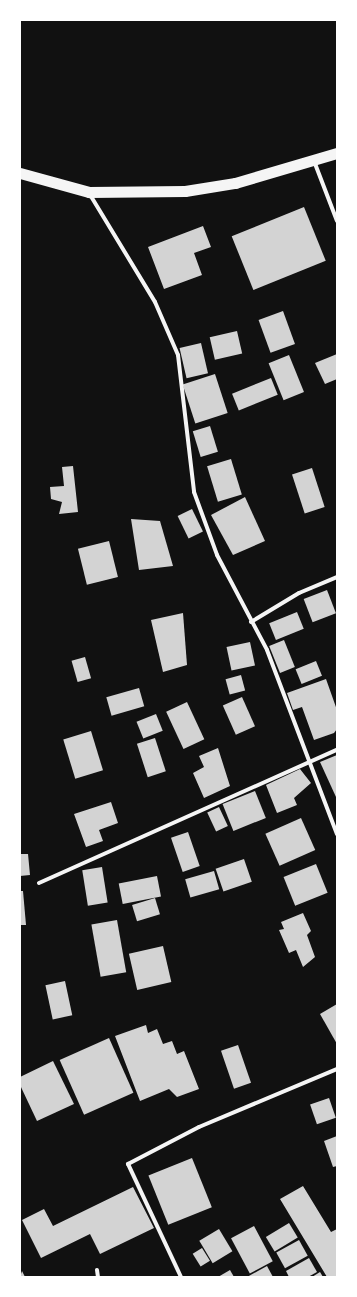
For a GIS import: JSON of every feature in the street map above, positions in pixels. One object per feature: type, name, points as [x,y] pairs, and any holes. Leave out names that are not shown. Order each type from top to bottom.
[{"type":"highway","points":[[20,173],[89,192],[185,191],[235,183],[337,153]]},
{"type":"street","points":[[314,161],[337,221]]},
{"type":"street","points":[[89,192],[155,302],[178,354],[194,492],[217,556],[267,650],[337,834]]},
{"type":"street","points":[[251,622],[299,592],[337,577]]},
{"type":"street","points":[[39,883],[337,750]]},
{"type":"street","points":[[181,1277],[128,1164],[199,1127],[337,1069]]},
{"type":"street","points":[[97,1270],[98,1277]]},
{"type":"building","points":[[304,207],[326,261],[253,290],[232,236]]},
{"type":"building","points":[[203,226],[211,247],[194,253],[202,275],[164,289],[148,247]]},
{"type":"building","points":[[283,311],[295,344],[271,353],[259,320]]},
{"type":"building","points":[[237,331],[242,353],[215,360],[210,337]]},
{"type":"building","points":[[201,343],[208,373],[187,378],[180,348]]},
{"type":"building","points":[[337,354],[337,379],[325,384],[315,363]]},
{"type":"building","points":[[289,355],[304,392],[284,400],[269,363]]},
{"type":"building","points":[[215,374],[228,413],[195,423],[183,385]]},
{"type":"building","points":[[271,378],[278,395],[239,410],[232,394]]},
{"type":"building","points":[[210,426],[218,452],[201,457],[193,431]]},
{"type":"building","points":[[231,459],[242,494],[218,502],[207,466]]},
{"type":"building","points":[[73,466],[78,512],[59,514],[62,502],[51,499],[50,487],[64,486],[62,467]]},
{"type":"building","points":[[312,468],[325,507],[305,513],[292,474]]},
{"type":"building","points":[[245,497],[265,541],[233,555],[211,515]]},
{"type":"building","points":[[192,509],[203,531],[189,538],[178,516]]},
{"type":"building","points":[[131,519],[160,521],[173,566],[139,570]]},
{"type":"building","points":[[109,541],[118,577],[87,585],[78,549]]},
{"type":"building","points":[[327,590],[336,613],[313,622],[304,599]]},
{"type":"building","points":[[297,612],[304,629],[276,640],[269,623]]},
{"type":"building","points":[[183,613],[187,665],[163,672],[151,620]]},
{"type":"building","points":[[284,640],[295,667],[280,673],[269,646]]},
{"type":"building","points":[[250,642],[255,665],[232,670],[227,647]]},
{"type":"building","points":[[85,657],[91,678],[78,682],[72,661]]},
{"type":"building","points":[[316,661],[322,676],[302,684],[296,669]]},
{"type":"building","points":[[241,675],[245,690],[230,695],[226,679]]},
{"type":"building","points":[[326,679],[337,710],[337,729],[334,733],[314,740],[302,707],[293,710],[287,693]]},
{"type":"building","points":[[139,688],[144,706],[112,716],[106,697]]},
{"type":"building","points":[[242,697],[255,726],[236,735],[223,706]]},
{"type":"building","points":[[187,702],[204,739],[183,749],[166,712]]},
{"type":"building","points":[[156,714],[163,731],[143,739],[137,722]]},
{"type":"building","points":[[91,731],[103,770],[75,779],[63,739]]},
{"type":"building","points":[[155,738],[166,771],[148,777],[137,744]]},
{"type":"building","points":[[218,748],[230,786],[204,798],[193,773],[204,767],[199,756]]},
{"type":"building","points":[[337,755],[337,796],[336,797],[320,762]]},
{"type":"building","points":[[300,769],[311,783],[294,798],[297,805],[277,813],[266,785]]},
{"type":"building","points":[[255,791],[266,818],[233,831],[223,804]]},
{"type":"building","points":[[111,802],[118,823],[99,830],[103,841],[86,847],[74,814]]},
{"type":"building","points":[[219,807],[228,826],[216,832],[207,812]]},
{"type":"building","points":[[301,818],[315,850],[280,866],[265,834]]},
{"type":"building","points":[[188,832],[200,866],[183,872],[171,838]]},
{"type":"building","points":[[20,854],[28,854],[30,875],[20,876]]},
{"type":"building","points":[[244,859],[252,882],[223,891],[216,869]]},
{"type":"building","points":[[316,864],[328,893],[295,906],[284,877]]},
{"type":"building","points":[[102,867],[108,903],[88,906],[82,870]]},
{"type":"building","points":[[214,871],[219,889],[190,898],[185,879]]},
{"type":"building","points":[[157,876],[161,897],[123,904],[119,883]]},
{"type":"building","points":[[20,891],[23,891],[26,925],[20,925]]},
{"type":"building","points":[[155,898],[160,914],[137,921],[132,905]]},
{"type":"building","points":[[303,913],[311,931],[307,935],[315,957],[303,967],[296,950],[289,953],[279,930],[284,929],[281,922]]},
{"type":"building","points":[[117,920],[126,972],[101,977],[91,925]]},
{"type":"building","points":[[163,946],[171,982],[137,990],[129,954]]},
{"type":"building","points":[[65,981],[72,1015],[53,1019],[45,985]]},
{"type":"building","points":[[337,1004],[337,1044],[320,1014]]},
{"type":"building","points":[[146,1025],[148,1033],[157,1029],[163,1044],[172,1041],[177,1054],[184,1051],[199,1089],[177,1097],[169,1089],[140,1101],[115,1036]]},
{"type":"building","points":[[109,1038],[133,1093],[84,1115],[60,1060]]},
{"type":"building","points":[[238,1045],[251,1083],[234,1089],[221,1051]]},
{"type":"building","points":[[53,1061],[74,1104],[37,1121],[20,1085],[20,1077]]},
{"type":"building","points":[[329,1098],[336,1118],[317,1124],[310,1105]]},
{"type":"building","points":[[337,1136],[337,1166],[333,1167],[324,1141]]},
{"type":"building","points":[[192,1158],[212,1207],[168,1225],[148,1176]]},
{"type":"building","points":[[303,1186],[331,1232],[337,1229],[337,1277],[327,1277],[280,1199]]},
{"type":"building","points":[[133,1187],[154,1228],[100,1254],[90,1234],[41,1258],[22,1220],[44,1209],[53,1226]]},
{"type":"building","points":[[289,1223],[298,1238],[275,1251],[266,1237]]},
{"type":"building","points":[[254,1226],[273,1261],[250,1274],[231,1238]]},
{"type":"building","points":[[219,1229],[232,1251],[213,1263],[199,1241]]},
{"type":"building","points":[[299,1240],[308,1256],[285,1268],[276,1253]]},
{"type":"building","points":[[202,1248],[210,1261],[201,1267],[193,1254]]},
{"type":"building","points":[[309,1258],[317,1272],[308,1277],[289,1277],[286,1271]]},
{"type":"building","points":[[267,1266],[273,1277],[247,1277]]},
{"type":"building","points":[[230,1270],[234,1277],[218,1277]]},
{"type":"building","points":[[22,1271],[25,1277],[20,1277]]},
{"type":"building","points":[[320,1272],[323,1277],[312,1277]]}]
